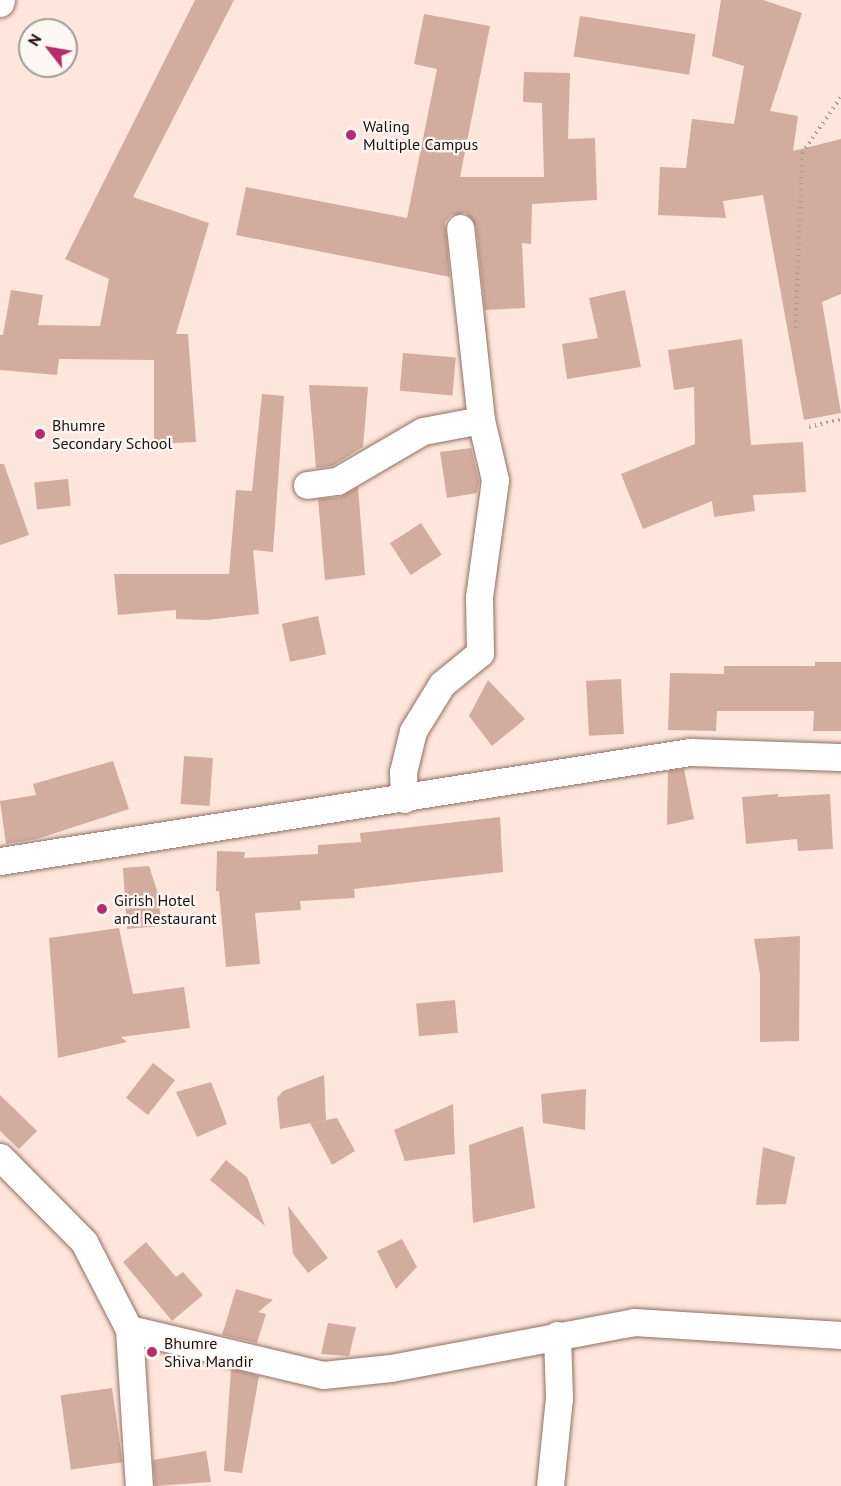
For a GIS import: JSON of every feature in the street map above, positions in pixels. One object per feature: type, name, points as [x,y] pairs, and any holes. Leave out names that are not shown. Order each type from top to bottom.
[{"type":"street","points":[[404,799],[403,772],[413,731],[442,684],[480,653],[479,597],[495,480],[481,420],[460,228]]},
{"type":"street","points":[[307,485],[337,481],[423,431],[481,420]]},
{"type":"street","points":[[0,861],[690,753],[841,757]]},
{"type":"street","points":[[0,1158],[84,1242],[129,1329],[139,1486]]},
{"type":"street","points":[[129,1329],[323,1375],[391,1368],[557,1335],[634,1323],[841,1335]]},
{"type":"street","points":[[550,1486],[559,1398],[557,1335]]},
{"type":"path","points":[[796,328],[802,153],[841,97]]},
{"type":"path","points":[[809,427],[841,418]]},
{"type":"building","points":[[195,0],[234,0],[133,197],[209,223],[176,334],[188,334],[196,442],[154,444],[154,360],[59,359],[57,375],[0,370],[0,335],[3,335],[11,290],[43,295],[38,325],[100,326],[109,279],[65,259]]},
{"type":"building","points":[[721,0],[763,0],[802,13],[770,111],[798,116],[793,151],[841,139],[841,294],[822,302],[841,413],[804,420],[763,195],[723,201],[726,218],[658,215],[660,167],[686,168],[692,119],[734,124],[744,66],[712,56]]},
{"type":"building","points":[[424,14],[490,26],[460,177],[544,177],[542,103],[523,102],[524,72],[570,73],[568,139],[595,138],[597,200],[532,204],[531,244],[522,243],[525,308],[485,310],[476,226],[466,213],[451,215],[445,222],[450,277],[236,235],[246,187],[407,218],[437,69],[414,64]]},
{"type":"building","points":[[580,16],[696,34],[689,75],[574,56]]},
{"type":"building","points":[[625,290],[641,367],[567,379],[562,344],[598,338],[589,298]]},
{"type":"building","points":[[742,339],[751,445],[803,442],[806,492],[753,495],[755,511],[714,517],[712,501],[643,529],[621,474],[695,444],[694,387],[674,390],[668,350]]},
{"type":"building","points":[[403,353],[456,358],[452,395],[400,391]]},
{"type":"building","points":[[309,385],[368,387],[363,447],[332,466],[316,468]]},
{"type":"building","points":[[262,394],[284,396],[273,552],[253,550],[259,614],[207,620],[176,619],[176,610],[118,615],[114,574],[229,574],[236,490],[252,491]]},
{"type":"building","points":[[471,448],[479,481],[477,493],[447,498],[440,452]]},
{"type":"building","points":[[0,464],[4,464],[29,535],[0,545]]},
{"type":"building","points":[[68,479],[71,506],[37,509],[34,483]]},
{"type":"building","points":[[358,487],[365,575],[325,580],[318,499],[340,497]]},
{"type":"building","points":[[421,523],[442,555],[411,575],[390,543]]},
{"type":"building","points":[[318,616],[326,654],[290,662],[282,624]]},
{"type":"building","points":[[815,662],[841,662],[841,731],[813,731],[814,711],[717,711],[716,731],[668,730],[670,673],[724,674],[724,666],[815,666]]},
{"type":"building","points":[[621,679],[624,734],[589,736],[586,681]]},
{"type":"building","points":[[488,680],[525,719],[492,746],[469,716]]},
{"type":"building","points":[[184,756],[213,758],[210,806],[181,804]]},
{"type":"building","points":[[113,761],[129,809],[37,839],[6,844],[0,801],[36,795],[33,784]]},
{"type":"building","points":[[684,769],[694,819],[667,825],[668,771]]},
{"type":"building","points":[[778,794],[778,797],[830,794],[833,849],[798,851],[797,839],[746,844],[742,797]]},
{"type":"building","points":[[500,817],[503,872],[354,889],[355,898],[300,901],[301,910],[255,913],[260,964],[226,967],[219,891],[216,891],[217,851],[245,852],[244,858],[318,854],[318,845],[361,842],[360,833]]},
{"type":"building","points":[[149,866],[159,896],[161,926],[127,929],[123,868]]},
{"type":"building","points":[[119,928],[133,994],[184,987],[190,1028],[121,1037],[127,1042],[58,1058],[49,938]]},
{"type":"building","points":[[800,936],[799,1041],[760,1042],[760,975],[754,939]]},
{"type":"building","points":[[455,1000],[458,1033],[419,1036],[416,1003]]},
{"type":"building","points":[[153,1063],[175,1080],[148,1115],[126,1098]]},
{"type":"building","points":[[324,1075],[326,1120],[280,1129],[277,1098],[283,1091]]},
{"type":"building","points":[[211,1082],[227,1124],[197,1137],[176,1092]]},
{"type":"building","points":[[586,1089],[585,1130],[543,1123],[541,1094]]},
{"type":"building","points":[[0,1095],[37,1131],[19,1149],[0,1131]]},
{"type":"building","points":[[453,1104],[455,1154],[405,1161],[394,1130]]},
{"type":"building","points":[[337,1118],[355,1151],[332,1165],[310,1123]]},
{"type":"building","points":[[523,1126],[535,1208],[473,1223],[469,1145]]},
{"type":"building","points":[[763,1147],[795,1157],[786,1204],[756,1205]]},
{"type":"building","points":[[226,1160],[247,1177],[265,1226],[210,1180]]},
{"type":"building","points":[[288,1206],[328,1258],[308,1273],[293,1254]]},
{"type":"building","points":[[402,1239],[417,1267],[396,1289],[377,1251]]},
{"type":"building","points":[[146,1242],[176,1277],[183,1272],[203,1295],[172,1321],[123,1262]]},
{"type":"building","points":[[236,1289],[273,1300],[258,1312],[266,1314],[257,1343],[222,1335]]},
{"type":"building","points":[[328,1323],[356,1327],[349,1356],[321,1354]]},
{"type":"building","points":[[231,1369],[259,1376],[242,1473],[224,1471]]},
{"type":"building","points":[[112,1388],[122,1462],[71,1470],[61,1395]]},
{"type":"building","points":[[206,1451],[211,1482],[155,1486],[153,1460]]},
{"type":"place","name":"Waling Multiple Campus","points":[[351,135]]},
{"type":"place","name":"Bhumre Secondary School","points":[[40,434]]},
{"type":"place","name":"Girish Hotel and Restaurant","points":[[102,909]]},
{"type":"place","name":"Bhumre Shiva Mandir","points":[[152,1352]]}]
